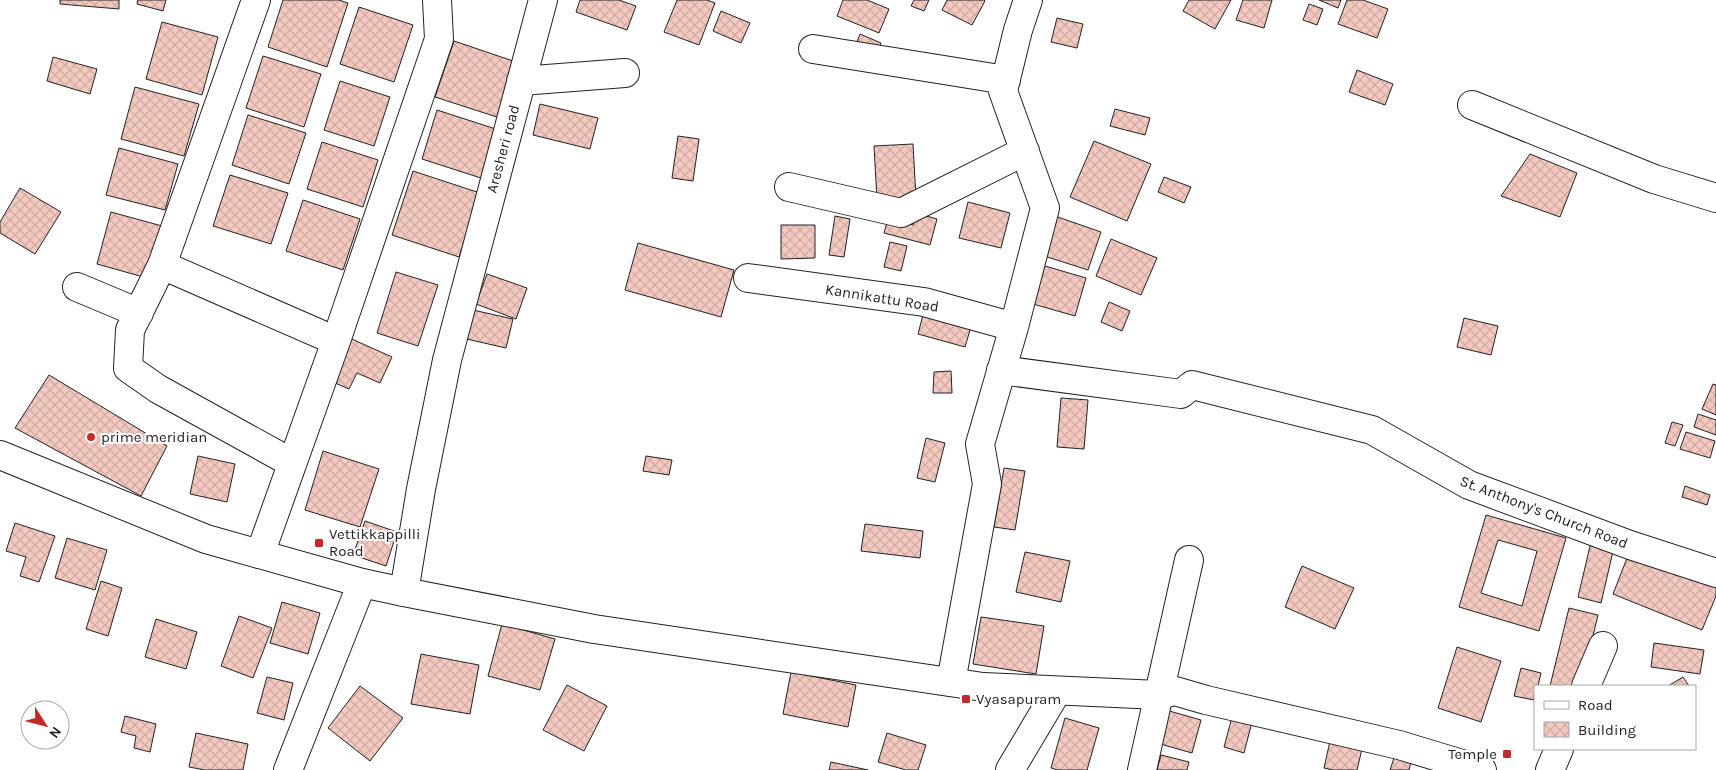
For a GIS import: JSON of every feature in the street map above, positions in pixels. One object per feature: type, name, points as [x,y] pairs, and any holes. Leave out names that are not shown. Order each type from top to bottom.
[{"type":"street","points":[[256,0],[162,265],[130,330],[128,368],[158,389],[292,463]]},
{"type":"street","points":[[260,554],[336,342],[439,38],[437,0]]},
{"type":"street","name":"Aresheri road","points":[[404,592],[420,489],[447,360],[543,0]]},
{"type":"street","points":[[951,682],[987,484],[980,444],[1014,327],[1045,208],[1003,91],[1018,30],[1028,0]]},
{"type":"street","points":[[813,49],[1006,80]]},
{"type":"street","points":[[521,81],[625,73]]},
{"type":"street","points":[[1472,104],[1654,179],[1716,198]]},
{"type":"street","points":[[789,187],[901,213],[1024,151]]},
{"type":"street","points":[[162,265],[336,342]]},
{"type":"street","name":"Kannikattu Road","points":[[748,278],[924,302],[1014,327]]},
{"type":"street","points":[[77,286],[139,313]]},
{"type":"street","name":"St. Anthony's Church Road","points":[[1001,370],[1181,394],[1192,385],[1372,430],[1469,485],[1630,545],[1716,573]]},
{"type":"street","points":[[0,455],[206,539],[404,592],[594,629],[984,688],[1159,695],[1175,691],[1399,745],[1482,770]]},
{"type":"street","points":[[1142,770],[1189,560]]},
{"type":"street","points":[[288,770],[362,582]]},
{"type":"street","points":[[1586,685],[1603,646]]},
{"type":"street","points":[[1010,770],[1057,691]]},
{"type":"street","points":[[1550,770],[1559,750]]},
{"type":"building","points":[[60,0],[119,0],[119,9],[60,4]]},
{"type":"building","points":[[138,0],[166,0],[163,11],[137,4]]},
{"type":"building","points":[[283,0],[339,0],[348,3],[327,67],[268,47]]},
{"type":"building","points":[[580,0],[619,0],[636,6],[627,30],[576,12]]},
{"type":"building","points":[[677,0],[707,0],[715,3],[699,45],[664,32]]},
{"type":"building","points":[[843,0],[867,0],[889,9],[879,33],[837,16]]},
{"type":"building","points":[[914,0],[929,0],[924,11],[911,6]]},
{"type":"building","points":[[947,0],[985,1],[972,25],[942,10]]},
{"type":"building","points":[[1189,0],[1231,0],[1215,29],[1183,11]]},
{"type":"building","points":[[1243,0],[1272,0],[1264,28],[1236,20]]},
{"type":"building","points":[[1319,0],[1341,0],[1338,8]]},
{"type":"building","points":[[1347,0],[1363,0],[1388,9],[1377,38],[1338,24]]},
{"type":"building","points":[[1309,4],[1323,9],[1317,25],[1303,20]]},
{"type":"building","points":[[359,7],[413,25],[394,82],[340,64]]},
{"type":"building","points":[[721,11],[750,23],[741,43],[713,31]]},
{"type":"building","points":[[1057,18],[1083,24],[1077,48],[1051,42]]},
{"type":"building","points":[[162,22],[218,37],[202,95],[146,79]]},
{"type":"building","points":[[860,34],[881,43],[876,56],[855,47]]},
{"type":"building","points":[[454,41],[519,63],[500,118],[435,97]]},
{"type":"building","points":[[263,56],[321,74],[304,127],[246,108]]},
{"type":"building","points":[[53,57],[97,69],[90,94],[47,81]]},
{"type":"building","points":[[1357,70],[1393,84],[1385,105],[1349,92]]},
{"type":"building","points":[[340,81],[390,97],[374,146],[324,130]]},
{"type":"building","points":[[135,87],[199,104],[184,156],[121,139]]},
{"type":"building","points":[[540,104],[598,118],[590,149],[533,135]]},
{"type":"building","points":[[1115,109],[1150,118],[1145,135],[1110,126]]},
{"type":"building","points":[[437,110],[502,131],[487,180],[422,159]]},
{"type":"building","points":[[248,115],[306,133],[289,184],[232,165]]},
{"type":"building","points":[[678,136],[699,139],[693,181],[672,178]]},
{"type":"building","points":[[1094,141],[1151,164],[1127,221],[1070,197]]},
{"type":"building","points":[[322,142],[378,160],[363,207],[307,189]]},
{"type":"building","points":[[913,144],[916,198],[877,200],[874,146]]},
{"type":"building","points":[[119,148],[178,164],[165,210],[106,195]]},
{"type":"building","points":[[1530,154],[1577,173],[1560,217],[1501,196]]},
{"type":"building","points":[[413,171],[480,193],[459,257],[392,235]]},
{"type":"building","points":[[230,175],[288,193],[271,244],[213,226]]},
{"type":"building","points":[[1164,177],[1191,187],[1184,203],[1158,192]]},
{"type":"building","points":[[20,188],[61,212],[35,254],[0,233],[0,222]]},
{"type":"building","points":[[303,200],[360,219],[343,270],[286,251]]},
{"type":"building","points":[[968,202],[1010,213],[1001,248],[959,238]]},
{"type":"building","points":[[111,212],[162,226],[147,278],[97,264]]},
{"type":"building","points":[[916,213],[937,219],[930,245],[884,233],[888,219],[913,225]]},
{"type":"building","points":[[1052,215],[1101,232],[1088,270],[1038,254]]},
{"type":"building","points":[[835,216],[850,219],[844,257],[829,255]]},
{"type":"building","points":[[781,225],[815,225],[815,258],[781,259]]},
{"type":"building","points":[[1111,239],[1157,258],[1141,295],[1096,276]]},
{"type":"building","points":[[890,242],[907,246],[901,271],[884,267]]},
{"type":"building","points":[[638,243],[734,270],[721,317],[625,290]]},
{"type":"building","points":[[1045,266],[1086,278],[1075,316],[1033,304]]},
{"type":"building","points":[[396,272],[438,285],[418,346],[377,333]]},
{"type":"building","points":[[487,274],[527,288],[516,319],[476,304]]},
{"type":"building","points":[[1109,302],[1130,311],[1122,331],[1101,322]]},
{"type":"building","points":[[925,307],[973,320],[965,347],[918,334]]},
{"type":"building","points":[[464,308],[513,319],[506,348],[458,337]]},
{"type":"building","points":[[1464,318],[1498,326],[1491,355],[1457,347]]},
{"type":"building","points":[[345,336],[392,357],[380,383],[357,373],[349,389],[326,379]]},
{"type":"building","points":[[951,371],[952,393],[933,393],[934,372]]},
{"type":"building","name":"prime meridian","points":[[49,375],[167,446],[141,496],[15,428]]},
{"type":"building","points":[[1713,384],[1716,385],[1716,415],[1702,409]]},
{"type":"building","points":[[1061,398],[1088,400],[1084,449],[1057,447]]},
{"type":"building","points":[[1698,414],[1716,420],[1716,435],[1694,427]]},
{"type":"building","points":[[1672,422],[1683,425],[1675,446],[1665,443]]},
{"type":"building","points":[[1686,432],[1715,441],[1710,458],[1680,449]]},
{"type":"building","points":[[926,438],[945,443],[935,482],[917,478]]},
{"type":"building","points":[[323,451],[379,469],[360,527],[305,510]]},
{"type":"building","points":[[198,456],[235,464],[227,502],[190,494]]},
{"type":"building","points":[[646,456],[672,460],[669,475],[643,471]]},
{"type":"building","points":[[1004,468],[1025,471],[1015,530],[994,527]]},
{"type":"building","points":[[1685,486],[1710,495],[1707,505],[1682,497]]},
{"type":"building","points":[[1486,515],[1566,538],[1539,631],[1459,607]],"holes":[[[1498,540],[1537,551],[1522,606],[1481,593]]]},
{"type":"building","points":[[365,521],[397,532],[386,566],[353,555]]},
{"type":"building","points":[[15,523],[55,536],[39,582],[20,576],[26,557],[6,551]]},
{"type":"building","points":[[865,524],[923,531],[920,558],[861,551]]},
{"type":"building","points":[[67,538],[107,550],[95,590],[55,578]]},
{"type":"building","points":[[1591,542],[1614,547],[1601,603],[1578,597]]},
{"type":"building","points":[[1025,552],[1070,561],[1061,602],[1016,592]]},
{"type":"building","points":[[1629,553],[1716,587],[1716,596],[1702,630],[1613,594]]},
{"type":"building","points":[[1302,566],[1354,588],[1335,629],[1285,607]]},
{"type":"building","points":[[101,581],[122,588],[108,636],[86,629]]},
{"type":"building","points":[[282,602],[320,613],[308,654],[270,643]]},
{"type":"building","points":[[1569,608],[1598,615],[1581,685],[1550,685]]},
{"type":"building","points":[[239,616],[272,628],[253,678],[221,666]]},
{"type":"building","points":[[981,617],[1044,626],[1036,674],[973,664]]},
{"type":"building","points":[[156,619],[197,632],[186,669],[145,657]]},
{"type":"building","points":[[502,624],[555,639],[540,690],[488,676]]},
{"type":"building","points":[[1654,643],[1704,650],[1700,674],[1651,667]]},
{"type":"building","points":[[1457,647],[1501,661],[1481,722],[1438,708]]},
{"type":"building","points":[[421,654],[479,665],[470,714],[411,704]]},
{"type":"building","points":[[1521,668],[1541,673],[1538,685],[1534,685],[1534,700],[1514,696]]},
{"type":"building","points":[[791,672],[856,685],[848,727],[783,714]]},
{"type":"building","points":[[267,677],[293,683],[284,720],[257,713]]},
{"type":"building","points":[[1683,677],[1688,685],[1670,685]]},
{"type":"building","points":[[567,685],[607,706],[584,751],[543,730]]},
{"type":"building","points":[[360,686],[403,718],[370,761],[328,728]]},
{"type":"building","points":[[1166,710],[1201,720],[1192,753],[1157,743]]},
{"type":"building","points":[[125,716],[156,724],[150,752],[134,748],[136,736],[121,732]]},
{"type":"building","points":[[1232,717],[1252,722],[1244,753],[1224,747]]},
{"type":"building","points":[[1065,718],[1099,728],[1087,770],[1058,770],[1051,768]]},
{"type":"building","points":[[196,733],[248,744],[243,770],[205,770],[189,767]]},
{"type":"building","points":[[887,733],[926,745],[918,770],[906,770],[878,762]]},
{"type":"building","points":[[1330,741],[1362,749],[1357,770],[1324,768]]},
{"type":"building","points":[[1161,755],[1189,762],[1187,770],[1157,770]]},
{"type":"building","points":[[1394,758],[1411,762],[1409,770],[1390,770]]},
{"type":"building","points":[[831,762],[868,770],[829,770]]},
{"type":"place","name":"prime meridian","points":[[91,437]]},
{"type":"place","name":"Vettikkappilli Road","points":[[319,543]]},
{"type":"place","name":"Vyasapuram","points":[[966,699]]},
{"type":"place","name":"Temple","points":[[1507,754]]}]
